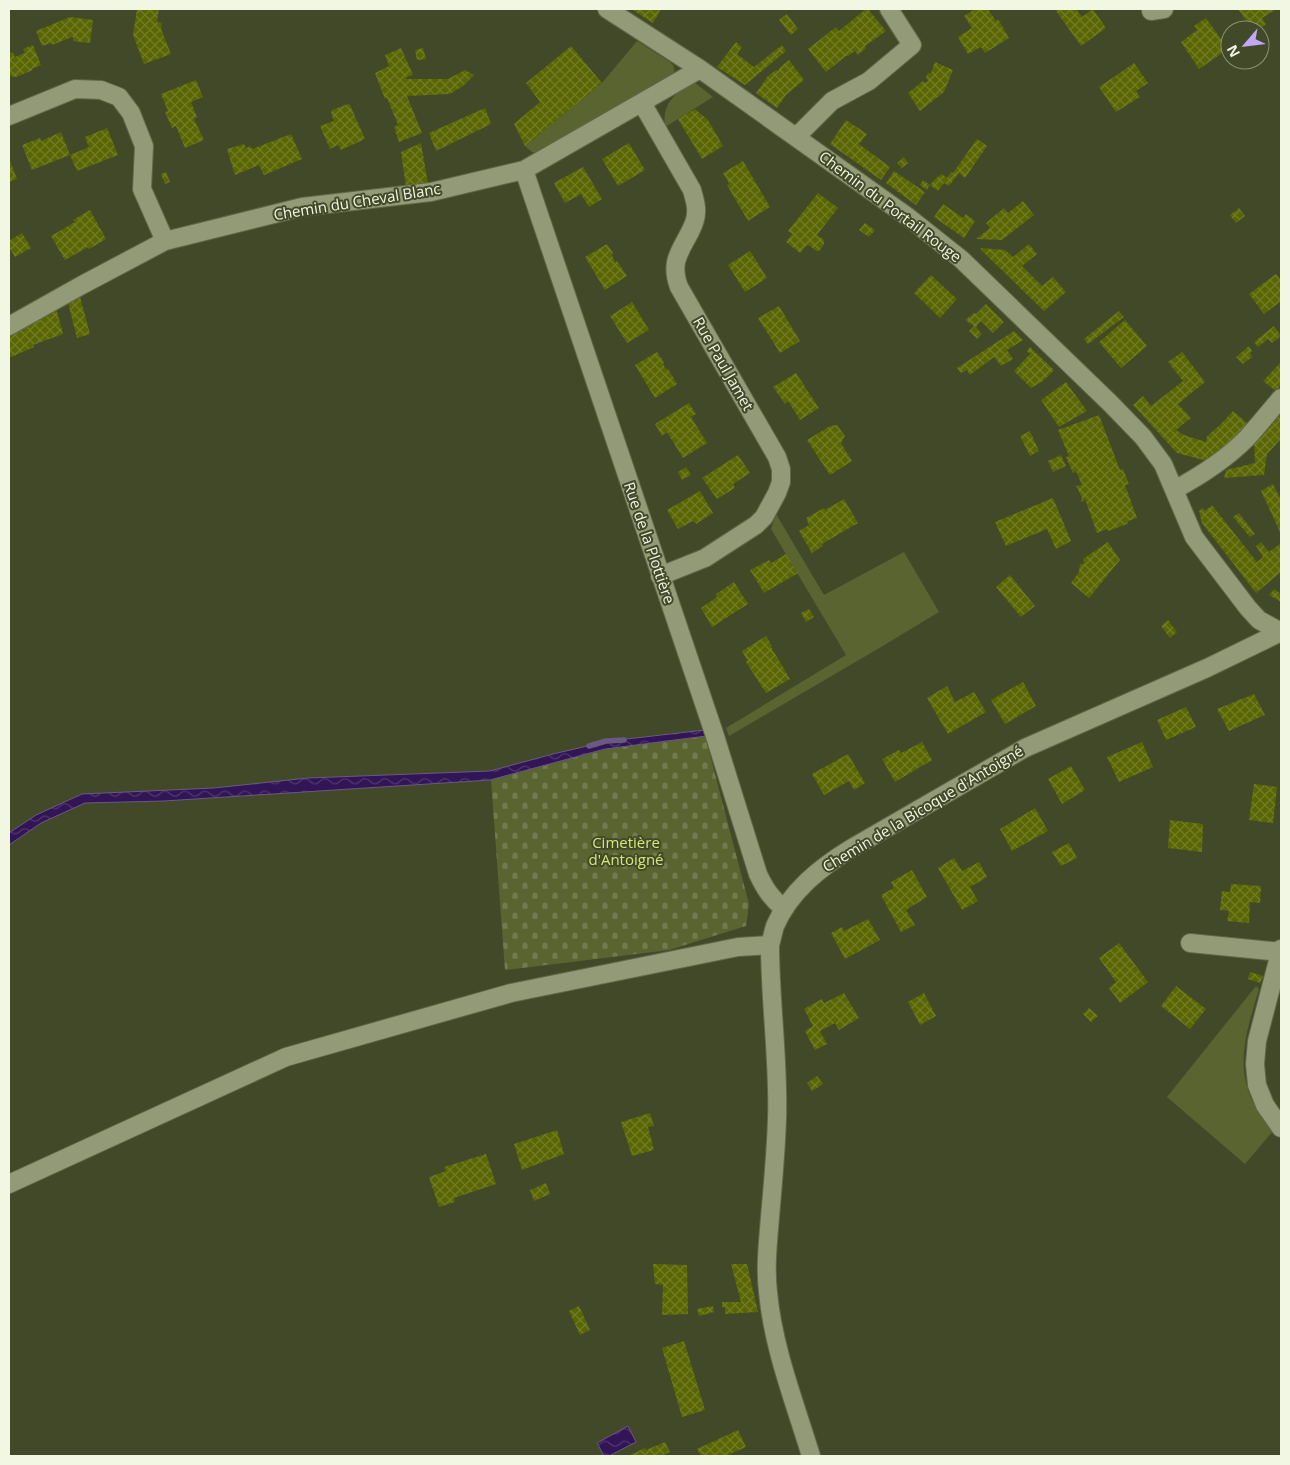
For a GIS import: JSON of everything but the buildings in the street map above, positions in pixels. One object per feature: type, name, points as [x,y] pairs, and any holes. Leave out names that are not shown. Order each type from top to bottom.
[{"type":"street","name":"Chemin du Portail Rouge","points":[[608,9],[700,69],[908,217],[961,258],[1110,403],[1143,438],[1163,464],[1194,537],[1248,608],[1259,620],[1281,632]]},
{"type":"street","points":[[796,137],[832,102],[869,81],[912,45],[889,9]]},
{"type":"street","name":"Chemin du Cheval Blanc","points":[[9,326],[82,284],[164,241],[302,207],[431,192],[524,170],[700,69]]},
{"type":"street","points":[[9,116],[75,89],[101,90],[118,98],[131,113],[144,146],[142,189],[164,241]]},
{"type":"street","name":"Rue Paul Jamet","points":[[642,103],[692,190],[696,203],[696,216],[675,265],[675,276],[679,287],[777,457],[781,469],[781,482],[777,493],[764,517],[756,525],[705,558],[660,576]]},
{"type":"street","name":"Rue de la Plottière","points":[[524,170],[717,742],[758,874],[771,898],[784,909]]},
{"type":"street","points":[[1174,490],[1223,459],[1245,439],[1281,398]]},
{"type":"street","name":"Chemin de la Bicoque d'Antoigné","points":[[811,1456],[782,1362],[774,1328],[768,1293],[766,1260],[778,1116],[770,945],[775,926],[784,909],[800,888],[825,865],[1025,748],[1207,668],[1281,632]]},
{"type":"street","points":[[1190,943],[1281,951],[1258,1041],[1255,1064],[1257,1086],[1265,1105],[1281,1128]]},
{"type":"street","points":[[9,1184],[286,1057],[511,992],[738,947],[770,945]]},
{"type":"green space","points":[[637,41],[670,62],[674,69],[671,77],[540,154],[532,152],[525,146],[602,83]]},
{"type":"green space","points":[[694,82],[713,97],[665,127],[666,111],[671,100],[681,90]]},
{"type":"green space","points":[[776,514],[824,595],[904,552],[939,612],[729,736],[726,728],[846,655],[771,529]]},
{"type":"green space","name":"Cimetière d'Antoigné","points":[[705,736],[749,904],[746,926],[669,950],[505,970],[491,780],[607,749]]},
{"type":"green space","points":[[1256,986],[1259,989],[1247,1031],[1244,1074],[1253,1102],[1273,1131],[1245,1164],[1167,1097]]},
{"type":"water","points":[[705,730],[706,736],[605,749],[490,780],[164,801],[85,803],[41,823],[9,845],[9,833],[36,815],[82,794],[214,788],[308,778],[490,771],[609,741]]},
{"type":"water","points":[[628,1426],[636,1442],[609,1456],[604,1456],[597,1443]]},
{"type":"waterway","points":[[589,746],[606,741],[624,740]]}]
